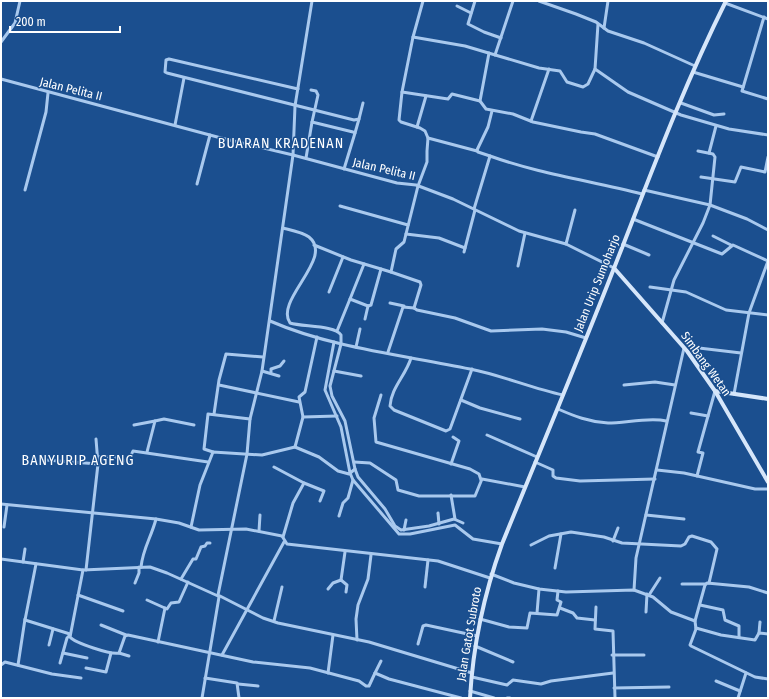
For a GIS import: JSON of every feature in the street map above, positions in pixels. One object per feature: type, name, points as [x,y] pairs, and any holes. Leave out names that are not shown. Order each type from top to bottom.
[{"type":"main road","name":"Jalan Urip Sumoharjo","points":[[490,576],[535,462],[558,409],[643,192],[695,66],[726,2]]},
{"type":"main road","name":"Simbang Wetan","points":[[614,268],[684,348],[715,391],[768,482]]},
{"type":"main road","points":[[715,391],[768,399]]},
{"type":"main road","name":"Jalan Gatot Subroto","points":[[470,698],[475,646],[490,576]]},
{"type":"street","points":[[1,42],[15,23],[20,1]]},
{"type":"street","points":[[202,698],[230,529],[247,454],[250,419],[262,371],[270,321],[293,155],[295,106],[312,1]]},
{"type":"street","points":[[391,272],[396,249],[403,243],[406,234],[418,186],[426,162],[428,138],[424,132],[417,127],[399,120],[402,92],[413,37],[423,1]]},
{"type":"street","points":[[475,1],[469,25],[501,38]]},
{"type":"street","points":[[495,55],[514,1]]},
{"type":"street","points":[[539,1],[598,24],[604,28],[695,66]]},
{"type":"street","points":[[604,28],[608,1]]},
{"type":"street","points":[[726,2],[766,18],[742,88]]},
{"type":"street","points":[[457,6],[471,13]]},
{"type":"street","points":[[413,37],[465,46],[539,68],[560,70],[567,82],[585,87],[595,69],[598,24]]},
{"type":"street","points":[[480,101],[488,53]]},
{"type":"street","points":[[298,89],[167,59],[165,73],[295,106],[314,109],[354,120],[358,119]]},
{"type":"street","points":[[531,121],[549,69]]},
{"type":"street","points":[[595,69],[628,92],[676,112],[716,126],[768,135]]},
{"type":"street","points":[[693,72],[742,88],[744,93],[768,100]]},
{"type":"street","points":[[175,125],[184,78]]},
{"type":"street","name":"Jalan Pelita II","points":[[1,79],[48,93],[306,158],[397,183],[418,186],[453,199],[525,233],[566,244],[614,268]]},
{"type":"street","points":[[306,158],[318,94],[316,91],[311,90]]},
{"type":"street","points":[[402,92],[448,99],[452,94],[480,101],[486,109],[492,111],[513,114],[531,121],[595,134],[658,157]]},
{"type":"street","points":[[25,190],[46,112],[48,93]]},
{"type":"street","points":[[417,127],[426,96]]},
{"type":"street","points":[[344,169],[363,103]]},
{"type":"street","points":[[680,103],[714,114],[724,114]]},
{"type":"street","points":[[477,151],[488,127],[492,111]]},
{"type":"street","points":[[312,122],[355,133]]},
{"type":"street","points":[[709,153],[716,126]]},
{"type":"street","points":[[197,184],[210,135]]},
{"type":"street","points":[[428,138],[569,178],[710,205],[747,219],[768,230]]},
{"type":"street","points":[[662,323],[674,280],[710,205],[715,158],[713,154],[698,151]]},
{"type":"street","points":[[464,252],[474,209],[490,156]]},
{"type":"street","points":[[763,172],[768,158]]},
{"type":"street","points":[[702,177],[735,182],[739,169],[742,167],[768,174]]},
{"type":"street","points":[[340,206],[408,225]]},
{"type":"street","points":[[566,244],[571,233],[576,210]]},
{"type":"street","points":[[633,218],[724,254],[731,245]]},
{"type":"street","points":[[282,229],[308,236],[314,246],[313,262],[288,306],[288,321],[299,326],[337,331],[341,335],[325,390],[337,416],[352,470],[353,480],[348,498],[343,503],[339,516]]},
{"type":"street","points":[[518,266],[525,233]]},
{"type":"street","points":[[406,234],[439,238],[464,248]]},
{"type":"street","points":[[713,236],[768,261],[749,313],[734,394]]},
{"type":"street","points":[[623,244],[649,255]]},
{"type":"street","points":[[314,246],[420,282],[421,285],[414,308]]},
{"type":"street","points":[[329,292],[343,257]]},
{"type":"street","points":[[337,331],[364,264]]},
{"type":"street","points":[[365,319],[368,306],[371,306],[374,299],[381,269]]},
{"type":"street","points":[[650,287],[699,296],[726,310],[768,315]]},
{"type":"street","points":[[350,299],[368,306]]},
{"type":"street","points":[[390,303],[461,320],[491,331],[542,329],[566,332],[586,338]]},
{"type":"street","points":[[388,352],[404,306]]},
{"type":"street","points":[[270,321],[295,332],[338,343],[472,370],[540,390],[563,395]]},
{"type":"street","points":[[356,346],[360,329]]},
{"type":"street","points":[[295,447],[302,417],[299,396],[305,392],[317,337]]},
{"type":"street","points":[[338,343],[330,392],[345,421],[354,462],[352,470]]},
{"type":"street","points":[[634,590],[638,544],[658,470],[666,421],[684,348]]},
{"type":"street","points":[[699,348],[741,353]]},
{"type":"street","points":[[214,414],[219,385],[218,380],[226,354],[264,357]]},
{"type":"street","points":[[411,358],[407,370],[394,389],[390,406],[394,410],[447,431],[472,370]]},
{"type":"street","points":[[271,372],[271,369],[280,366],[284,361]]},
{"type":"street","points":[[262,371],[271,372],[279,376]]},
{"type":"street","points":[[334,371],[361,376]]},
{"type":"street","points":[[624,385],[655,382],[675,385]]},
{"type":"street","points":[[219,385],[300,402]]},
{"type":"street","points":[[697,476],[703,453],[698,452],[715,391]]},
{"type":"street","points":[[354,462],[370,463],[377,467],[396,480],[399,491],[419,496],[476,495],[481,480],[479,474],[451,464],[376,442],[374,418],[381,395]]},
{"type":"street","points":[[461,400],[480,408],[520,419]]},
{"type":"street","points":[[558,409],[590,421],[609,423],[629,420],[666,421]]},
{"type":"street","points":[[691,413],[708,416]]},
{"type":"street","points":[[250,419],[214,414],[207,415],[204,449],[213,452],[265,455],[295,447],[319,457],[338,472],[352,470]]},
{"type":"street","points":[[302,417],[337,416]]},
{"type":"street","points":[[134,425],[164,419],[194,425]]},
{"type":"street","points":[[147,452],[155,421]]},
{"type":"street","points":[[487,435],[538,457]]},
{"type":"street","points":[[451,464],[459,441],[453,437]]},
{"type":"street","points":[[60,662],[67,638],[70,634],[84,570],[98,464],[96,439]]},
{"type":"street","points":[[97,457],[116,457],[128,462],[133,451],[208,462]]},
{"type":"street","points":[[192,527],[200,485],[213,452]]},
{"type":"street","points":[[46,460],[98,464]]},
{"type":"street","points":[[535,462],[553,470],[553,476],[556,478],[580,481],[655,479]]},
{"type":"street","points":[[274,468],[324,491],[320,501]]},
{"type":"street","points":[[352,470],[401,532]]},
{"type":"street","points":[[658,470],[697,476],[755,489],[768,489]]},
{"type":"street","points":[[353,480],[395,531],[410,534],[455,519],[463,523]]},
{"type":"street","points":[[481,480],[525,487]]},
{"type":"street","points":[[222,655],[284,542],[283,537],[293,503],[304,483]]},
{"type":"street","points":[[452,495],[455,519]]},
{"type":"street","points":[[1,504],[156,519],[179,523],[199,530],[230,529],[259,531],[283,537]]},
{"type":"street","points":[[4,527],[7,505]]},
{"type":"street","points":[[438,513],[440,525]]},
{"type":"street","points":[[259,531],[260,515]]},
{"type":"street","points":[[646,515],[684,519]]},
{"type":"street","points":[[136,583],[143,551],[151,538],[156,519]]},
{"type":"street","points":[[401,532],[406,520]]},
{"type":"street","points":[[401,532],[440,525],[456,524],[473,539],[502,544]]},
{"type":"street","points":[[614,541],[618,528]]},
{"type":"street","points":[[530,545],[548,536],[579,532],[614,541],[638,544],[681,546],[685,544],[688,538],[692,536],[711,542],[716,546],[717,554],[695,621],[696,628],[690,645],[755,677],[768,679]]},
{"type":"street","points":[[555,568],[560,535]]},
{"type":"street","points":[[284,542],[287,544],[345,552],[447,563],[539,589],[558,591],[634,590],[648,594],[672,612],[695,621]]},
{"type":"street","points":[[181,579],[188,565],[193,559],[196,559],[202,546],[210,543]]},
{"type":"street","points":[[23,562],[25,549]]},
{"type":"street","points":[[341,580],[345,552]]},
{"type":"street","points":[[357,640],[356,619],[358,605],[368,579],[371,554]]},
{"type":"street","points":[[1,559],[84,570],[140,567],[157,568],[218,597],[274,621],[357,640],[507,685],[513,680],[539,684],[550,680],[613,673]]},
{"type":"street","points":[[425,587],[428,560]]},
{"type":"street","points":[[18,665],[36,564]]},
{"type":"street","points":[[646,612],[648,594],[660,578]]},
{"type":"street","points":[[328,589],[333,583],[341,580]]},
{"type":"street","points":[[341,580],[347,585],[346,592]]},
{"type":"street","points":[[165,608],[167,609],[172,602],[179,602],[188,582]]},
{"type":"street","points":[[682,584],[708,583],[749,587],[768,593]]},
{"type":"street","points":[[274,621],[282,587]]},
{"type":"street","points":[[537,613],[539,589]]},
{"type":"street","points":[[480,619],[509,627],[527,628],[530,612],[557,615],[561,602],[557,600],[558,591]]},
{"type":"street","points":[[78,595],[123,611]]},
{"type":"street","points":[[147,600],[165,608]]},
{"type":"street","points":[[700,605],[724,610],[725,620],[739,626],[739,637]]},
{"type":"street","points":[[596,607],[595,629],[612,631],[615,698]]},
{"type":"street","points":[[158,642],[165,608]]},
{"type":"street","points":[[560,608],[573,613],[577,618],[595,620]]},
{"type":"street","points":[[25,619],[27,622],[70,634],[72,639],[75,641],[111,653],[119,653],[130,656]]},
{"type":"street","points":[[696,628],[721,635],[755,640],[759,633],[760,622]]},
{"type":"street","points":[[418,644],[423,626],[426,624],[477,636]]},
{"type":"street","points":[[101,625],[126,635],[210,653],[267,664],[310,668],[368,686],[381,661]]},
{"type":"street","points":[[49,645],[53,629]]},
{"type":"street","points":[[759,633],[768,634]]},
{"type":"street","points":[[119,653],[126,635]]},
{"type":"street","points":[[328,673],[333,635]]},
{"type":"street","points":[[475,646],[513,662]]},
{"type":"street","points":[[63,653],[87,658]]},
{"type":"street","points":[[86,668],[106,672],[111,653]]},
{"type":"street","points":[[612,655],[644,655]]},
{"type":"street","points":[[1,665],[5,662],[52,674],[81,678]]},
{"type":"street","points":[[375,673],[389,679],[461,698]]},
{"type":"street","points":[[738,698],[746,673]]},
{"type":"street","points":[[205,678],[258,686]]},
{"type":"street","points":[[716,681],[740,691]]},
{"type":"street","points":[[238,684],[239,698]]},
{"type":"street","points":[[614,688],[669,687]]},
{"type":"street","points":[[470,691],[494,698]]},
{"type":"district","name":"BUARAN KRADENAN","points":[[281,143]]},
{"type":"district","name":"BANYURIP AGENG","points":[[78,460]]}]
